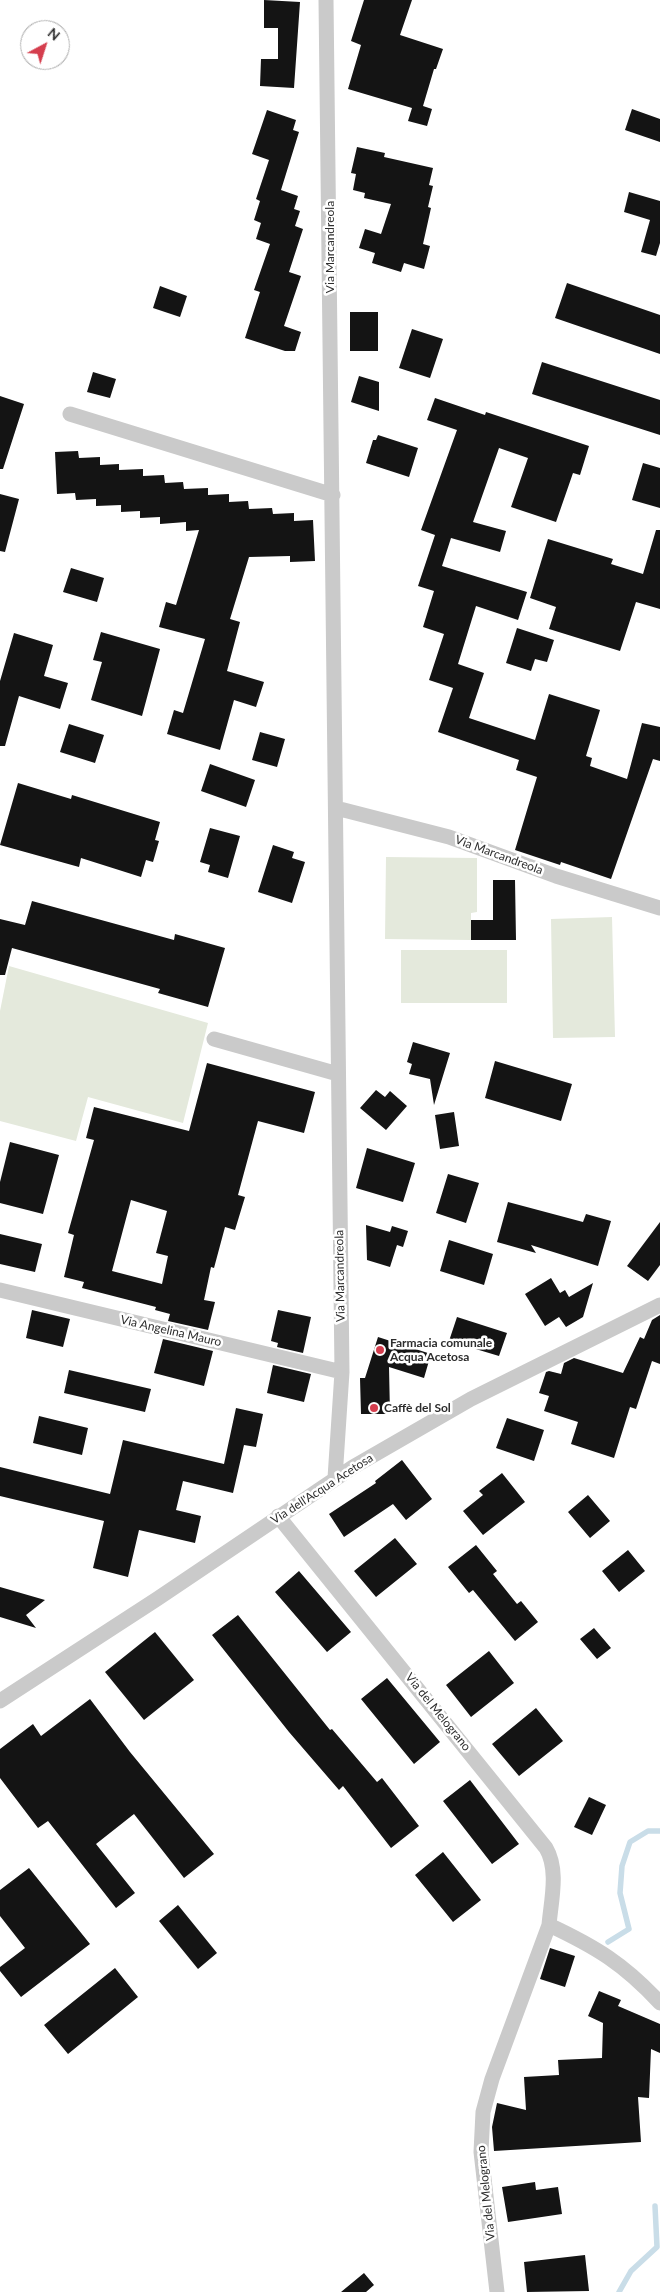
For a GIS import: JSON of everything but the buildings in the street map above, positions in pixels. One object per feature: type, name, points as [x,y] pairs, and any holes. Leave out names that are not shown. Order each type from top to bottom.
[{"type":"street","name":"Via Marcandreola","points":[[326,0],[342,1372],[335,1478]]},
{"type":"street","points":[[70,414],[333,495]]},
{"type":"street","name":"Via Marcandreola","points":[[336,808],[449,837],[556,876],[660,908]]},
{"type":"street","points":[[214,1039],[338,1074]]},
{"type":"street","name":"Via Angelina Mauro","points":[[0,1290],[342,1372]]},
{"type":"street","name":"Via dell'Acqua Acetosa","points":[[0,1701],[157,1599],[335,1478],[471,1399],[660,1306]]},
{"type":"street","name":"Via del Melograno","points":[[278,1516],[550,1855],[553,1871],[549,1926],[492,2079],[484,2112],[481,2152],[497,2292]]},
{"type":"street","points":[[549,1926],[585,1942],[616,1961],[660,2003]]},
{"type":"shaded area","points":[[386,857],[477,858],[477,912],[471,913],[471,940],[385,939]]},
{"type":"shaded area","points":[[612,917],[615,1037],[553,1038],[551,919]]},
{"type":"shaded area","points":[[401,950],[507,950],[507,1003],[401,1003]]},
{"type":"shaded area","points":[[9,966],[208,1023],[183,1123],[88,1097],[76,1141],[0,1121],[0,1011]]},
{"type":"waterway","points":[[608,1942],[629,1929],[620,1893],[622,1866],[630,1842],[648,1831],[660,1831]]},
{"type":"waterway","points":[[619,2292],[631,2271],[657,2247],[655,2206]]},
{"type":"place","name":"Farmacia comunale Acqua Acetosa","points":[[380,1350]]},
{"type":"place","name":"Caffè del Sol","points":[[374,1408]]}]
